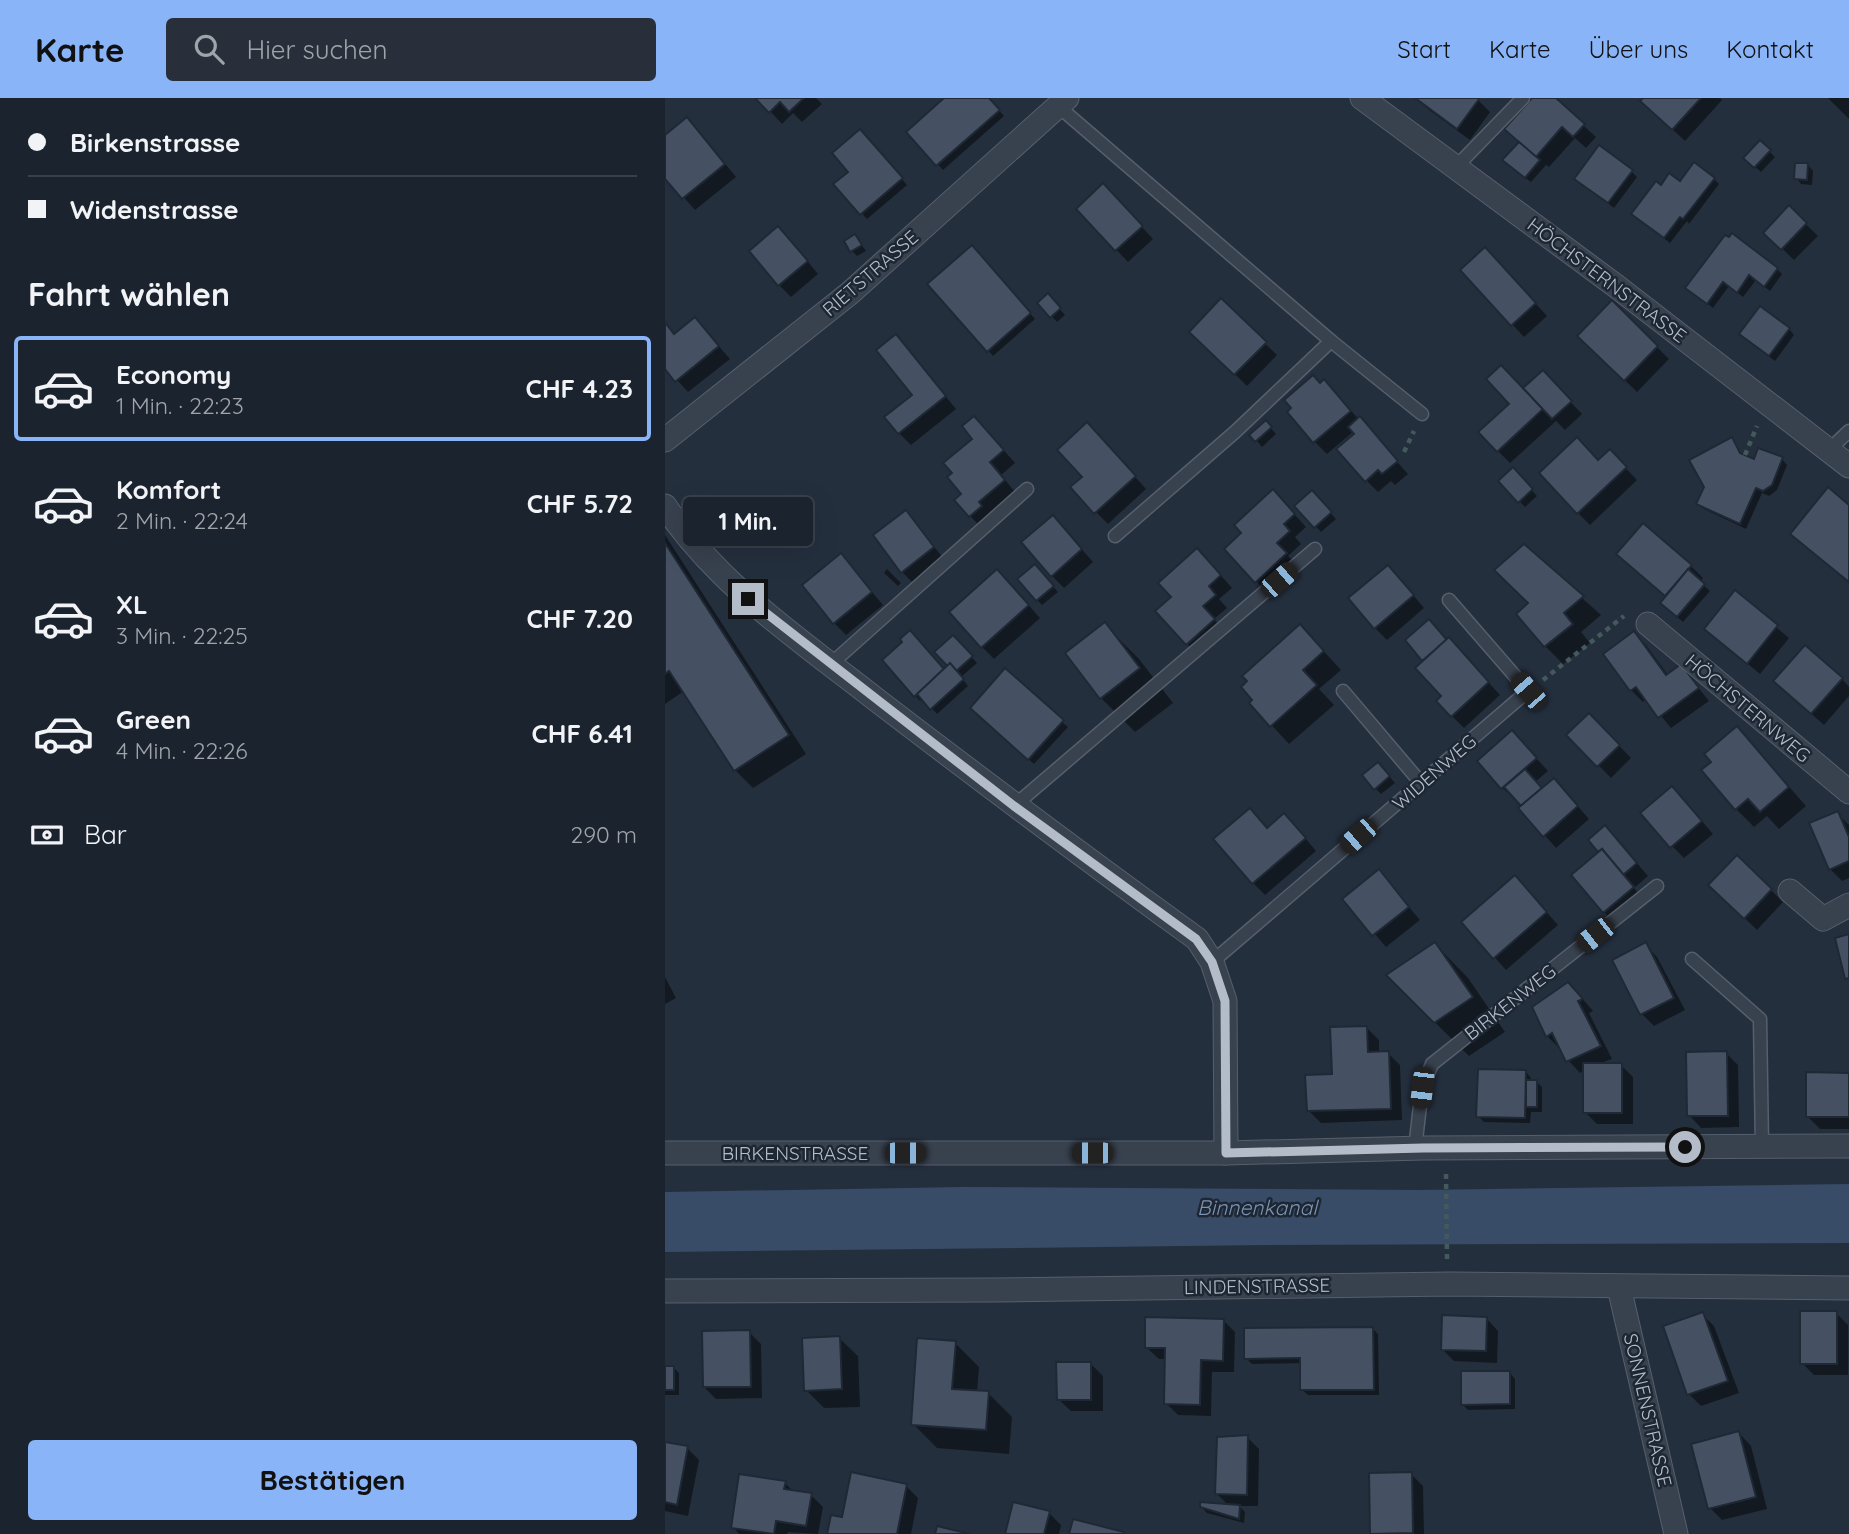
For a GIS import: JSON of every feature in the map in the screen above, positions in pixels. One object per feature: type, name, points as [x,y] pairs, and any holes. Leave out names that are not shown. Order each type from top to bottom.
[{"type":"street","name":"HÖCHSTERNSTRASSE","points":[[1362,98],[1725,368],[1849,466]]},
{"type":"street","name":"RIETSTRASSE","points":[[665,440],[850,293],[1063,102]]},
{"type":"street","points":[[665,506],[681,529],[748,599],[1014,806],[1196,939],[1212,962],[1225,1001],[1226,1153]]},
{"type":"street","name":"HÖCHSTERNWEG","points":[[1648,624],[1849,792]]},
{"type":"street","points":[[1790,891],[1823,919],[1849,905]]},
{"type":"street","name":"BIRKENSTRASSE","points":[[665,1153],[1226,1153],[1849,1146]]},
{"type":"street","name":"LINDENSTRASSE","points":[[665,1291],[1440,1284],[1849,1288]]},
{"type":"street","name":"SONNENSTRASSE","points":[[1619,1287],[1676,1534]]},
{"type":"lane","points":[[1456,167],[1523,98]]},
{"type":"lane","points":[[1063,102],[1331,341],[1422,414]]},
{"type":"lane","points":[[1115,536],[1235,432],[1331,341]]},
{"type":"lane","points":[[1829,450],[1849,431]]},
{"type":"lane","points":[[831,664],[1027,489]]},
{"type":"lane","points":[[1014,806],[1315,549]]},
{"type":"lane","points":[[1448,600],[1528,691]]},
{"type":"lane","points":[[1343,691],[1421,783]]},
{"type":"lane","name":"WIDENWEG","points":[[1212,962],[1528,691]]},
{"type":"lane","name":"BIRKENWEG","points":[[1415,1149],[1422,1088],[1433,1064],[1657,886]]},
{"type":"lane","points":[[1692,959],[1760,1019],[1762,1147]]},
{"type":"path","points":[[1745,455],[1762,415]]},
{"type":"path","points":[[1528,691],[1632,611],[1648,624]]},
{"type":"path","points":[[1446,1166],[1447,1269]]},
{"type":"water","name":"Binnenkanal","points":[[1849,1184],[1849,1243],[1268,1245],[665,1252],[665,1192],[964,1187],[1420,1190]]},
{"type":"building","points":[[755,98],[804,98],[789,112],[780,102],[769,113]]},
{"type":"building","points":[[944,98],[989,98],[1000,110],[936,166],[906,132]]},
{"type":"building","points":[[1415,98],[1479,98],[1479,99],[1457,129]]},
{"type":"building","points":[[1532,98],[1556,98],[1585,124],[1573,137],[1562,127],[1536,157],[1504,129]]},
{"type":"building","points":[[1643,98],[1701,98],[1672,130],[1640,101]]},
{"type":"building","points":[[687,117],[725,164],[682,199],[665,179],[665,135]]},
{"type":"building","points":[[860,129],[903,178],[860,215],[833,184],[848,172],[832,153]]},
{"type":"building","points":[[1760,140],[1771,150],[1754,168],[1743,158]]},
{"type":"building","points":[[1519,142],[1540,160],[1525,178],[1502,160]]},
{"type":"building","points":[[1599,145],[1633,170],[1608,203],[1574,179]]},
{"type":"building","points":[[1694,162],[1715,178],[1683,219],[1680,217],[1664,238],[1631,214],[1656,181],[1661,185],[1669,173],[1680,181]]},
{"type":"building","points":[[1795,163],[1808,163],[1807,180],[1794,179]]},
{"type":"building","points":[[1103,183],[1143,226],[1115,251],[1076,209]]},
{"type":"building","points":[[1789,205],[1807,223],[1781,250],[1763,233]]},
{"type":"building","points":[[778,226],[808,261],[778,286],[749,251]]},
{"type":"building","points":[[1732,233],[1778,268],[1764,287],[1749,275],[1737,293],[1723,282],[1707,304],[1685,288],[1725,235],[1729,237]]},
{"type":"building","points":[[855,234],[862,245],[850,252],[844,241]]},
{"type":"building","points":[[972,245],[1031,313],[987,352],[927,284]]},
{"type":"building","points":[[1485,247],[1536,303],[1511,326],[1460,270]]},
{"type":"building","points":[[1048,293],[1061,308],[1050,318],[1037,303]]},
{"type":"building","points":[[1221,298],[1267,342],[1234,375],[1189,332]]},
{"type":"building","points":[[1612,300],[1658,346],[1624,381],[1577,336]]},
{"type":"building","points":[[1760,306],[1790,328],[1769,356],[1739,334]]},
{"type":"building","points":[[695,317],[719,346],[675,382],[665,369],[665,322],[674,334]]},
{"type":"building","points":[[896,334],[946,396],[898,434],[884,417],[912,395],[876,350]]},
{"type":"building","points":[[1501,365],[1543,409],[1497,452],[1478,432],[1509,404],[1486,379]]},
{"type":"building","points":[[1543,370],[1572,401],[1552,419],[1523,388]]},
{"type":"building","points":[[1313,375],[1320,383],[1324,379],[1351,411],[1313,443],[1287,412],[1291,408],[1284,400]]},
{"type":"building","points":[[974,416],[1004,450],[990,462],[1005,480],[979,502],[982,506],[969,517],[954,500],[961,494],[947,477],[952,473],[943,463],[972,439],[962,426]]},
{"type":"building","points":[[1360,416],[1398,461],[1382,474],[1378,470],[1365,482],[1336,449],[1354,434],[1348,427]]},
{"type":"building","points":[[1266,420],[1272,427],[1255,442],[1249,435]]},
{"type":"building","points":[[1087,422],[1136,476],[1094,514],[1070,487],[1082,477],[1057,450]]},
{"type":"building","points":[[1577,437],[1598,460],[1610,449],[1627,467],[1577,514],[1539,473]]},
{"type":"building","points":[[1732,437],[1740,453],[1754,459],[1758,448],[1783,457],[1772,485],[1763,491],[1756,488],[1740,524],[1696,504],[1704,487],[1689,460]]},
{"type":"building","points":[[1513,467],[1533,489],[1518,503],[1498,481]]},
{"type":"building","points":[[1828,487],[1849,505],[1849,582],[1790,534]]},
{"type":"building","points":[[1273,489],[1295,514],[1284,524],[1290,531],[1277,543],[1287,553],[1255,583],[1224,549],[1241,533],[1234,525]]},
{"type":"building","points":[[1312,490],[1332,512],[1314,528],[1294,506]]},
{"type":"building","points":[[906,510],[934,547],[901,573],[873,535]]},
{"type":"building","points":[[1053,515],[1082,549],[1051,577],[1021,542]]},
{"type":"building","points":[[1643,523],[1692,565],[1665,596],[1616,554]]},
{"type":"building","points":[[665,543],[789,735],[734,771],[669,671],[665,674]]},
{"type":"building","points":[[1524,544],[1584,596],[1564,613],[1573,624],[1544,647],[1516,614],[1528,603],[1494,570]]},
{"type":"building","points":[[1197,548],[1221,575],[1209,586],[1216,595],[1203,606],[1215,619],[1186,645],[1155,611],[1171,597],[1158,583]]},
{"type":"building","points":[[841,553],[872,592],[833,624],[802,585]]},
{"type":"building","points":[[1035,564],[1054,586],[1036,601],[1017,579]]},
{"type":"building","points":[[1388,565],[1414,595],[1374,629],[1348,598]]},
{"type":"building","points":[[997,569],[1029,605],[981,648],[949,612]]},
{"type":"building","points":[[1688,569],[1705,584],[1677,617],[1660,603]]},
{"type":"building","points":[[1735,590],[1778,625],[1747,664],[1704,629]]},
{"type":"building","points":[[1429,619],[1447,640],[1422,661],[1405,640]]},
{"type":"building","points":[[1105,622],[1140,668],[1100,699],[1065,653]]},
{"type":"building","points":[[1300,624],[1324,651],[1303,670],[1317,685],[1270,727],[1249,703],[1252,700],[1241,687],[1247,681],[1242,676]]},
{"type":"building","points":[[910,630],[944,669],[914,697],[882,660],[902,642],[900,639]]},
{"type":"building","points":[[1634,631],[1666,675],[1681,664],[1699,688],[1658,718],[1636,687],[1630,691],[1603,654]]},
{"type":"building","points":[[953,635],[973,656],[954,673],[934,652]]},
{"type":"building","points":[[1449,637],[1489,682],[1451,717],[1436,701],[1441,696],[1415,668]]},
{"type":"building","points":[[1805,645],[1843,678],[1811,714],[1773,681]]},
{"type":"building","points":[[950,663],[964,679],[930,710],[917,694]]},
{"type":"building","points":[[1005,668],[1064,720],[1028,760],[970,708]]},
{"type":"building","points":[[1589,713],[1620,745],[1597,767],[1566,735]]},
{"type":"building","points":[[1737,726],[1789,787],[1760,812],[1748,799],[1735,810],[1701,770],[1711,762],[1704,754]]},
{"type":"building","points":[[1512,730],[1537,758],[1501,789],[1477,761]]},
{"type":"building","points":[[1378,762],[1390,776],[1374,790],[1362,775]]},
{"type":"building","points":[[1525,769],[1542,788],[1521,806],[1504,787]]},
{"type":"building","points":[[1554,778],[1578,806],[1543,837],[1518,808]]},
{"type":"building","points":[[1672,786],[1702,821],[1670,848],[1640,813]]},
{"type":"building","points":[[1250,808],[1267,828],[1284,813],[1306,838],[1252,884],[1213,839]]},
{"type":"building","points":[[1838,811],[1849,837],[1849,861],[1829,870],[1809,823]]},
{"type":"building","points":[[1605,825],[1637,863],[1623,875],[1602,849],[1598,852],[1588,840]]},
{"type":"building","points":[[1602,849],[1634,887],[1603,913],[1571,875]]},
{"type":"building","points":[[1737,855],[1772,889],[1744,919],[1708,885]]},
{"type":"building","points":[[1379,869],[1409,907],[1372,936],[1342,899]]},
{"type":"building","points":[[1515,875],[1547,912],[1493,959],[1461,922]]},
{"type":"building","points":[[1849,934],[1849,978],[1845,979],[1835,938]]},
{"type":"building","points":[[1435,942],[1473,997],[1434,1023],[1386,975]]},
{"type":"building","points":[[1646,942],[1674,998],[1640,1015],[1612,960]]},
{"type":"building","points":[[1568,982],[1583,999],[1578,1001],[1601,1046],[1566,1062],[1552,1033],[1546,1037],[1532,1007]]},
{"type":"building","points":[[1367,1026],[1368,1052],[1389,1051],[1391,1109],[1307,1111],[1305,1075],[1332,1074],[1330,1027]]},
{"type":"building","points":[[1727,1051],[1728,1116],[1687,1116],[1686,1052]]},
{"type":"building","points":[[1583,1063],[1622,1063],[1622,1113],[1583,1113]]},
{"type":"building","points":[[1478,1069],[1526,1070],[1525,1118],[1476,1117]]},
{"type":"building","points":[[1806,1072],[1849,1073],[1849,1117],[1806,1117]]},
{"type":"building","points":[[1526,1080],[1537,1080],[1537,1107],[1526,1107]]},
{"type":"building","points":[[1800,1311],[1837,1311],[1837,1364],[1800,1364]]},
{"type":"building","points":[[1703,1312],[1728,1381],[1687,1395],[1663,1326]]},
{"type":"building","points":[[1442,1315],[1487,1317],[1486,1351],[1441,1350]]},
{"type":"building","points":[[1145,1317],[1224,1319],[1223,1361],[1201,1360],[1200,1405],[1164,1404],[1165,1348],[1145,1348]]},
{"type":"building","points":[[1373,1327],[1374,1390],[1300,1390],[1300,1358],[1244,1359],[1244,1328]]},
{"type":"building","points":[[750,1330],[751,1387],[703,1387],[702,1331]]},
{"type":"building","points":[[840,1336],[842,1389],[804,1391],[802,1338]]},
{"type":"building","points":[[917,1338],[956,1341],[952,1389],[989,1391],[986,1430],[911,1425]]},
{"type":"building","points":[[1056,1362],[1091,1362],[1091,1400],[1057,1400]]},
{"type":"building","points":[[665,1366],[674,1366],[674,1390],[665,1390]]},
{"type":"building","points":[[1461,1371],[1510,1371],[1510,1404],[1461,1405]]},
{"type":"building","points":[[1739,1431],[1756,1497],[1708,1509],[1691,1444]]},
{"type":"building","points":[[1248,1435],[1247,1495],[1215,1494],[1217,1437]]},
{"type":"building","points":[[665,1442],[688,1446],[677,1505],[665,1502]]},
{"type":"building","points":[[851,1472],[907,1484],[897,1534],[827,1534],[831,1515],[842,1517]]},
{"type":"building","points":[[1412,1472],[1413,1533],[1370,1534],[1369,1473]]},
{"type":"building","points":[[739,1474],[786,1481],[784,1489],[812,1493],[806,1526],[776,1521],[774,1534],[731,1528]]},
{"type":"building","points":[[1013,1502],[1050,1511],[1044,1534],[1005,1534]]},
{"type":"building","points":[[1200,1502],[1240,1505],[1239,1519],[1200,1507]]},
{"type":"building","points":[[1073,1519],[1124,1532],[1124,1534],[1069,1534]]},
{"type":"building","points":[[937,1526],[970,1534],[935,1534]]},
{"type":"route","points":[[748,599],[1014,806],[1196,939],[1212,962],[1225,1001],[1226,1153],[1423,1148],[1685,1147]]}]
